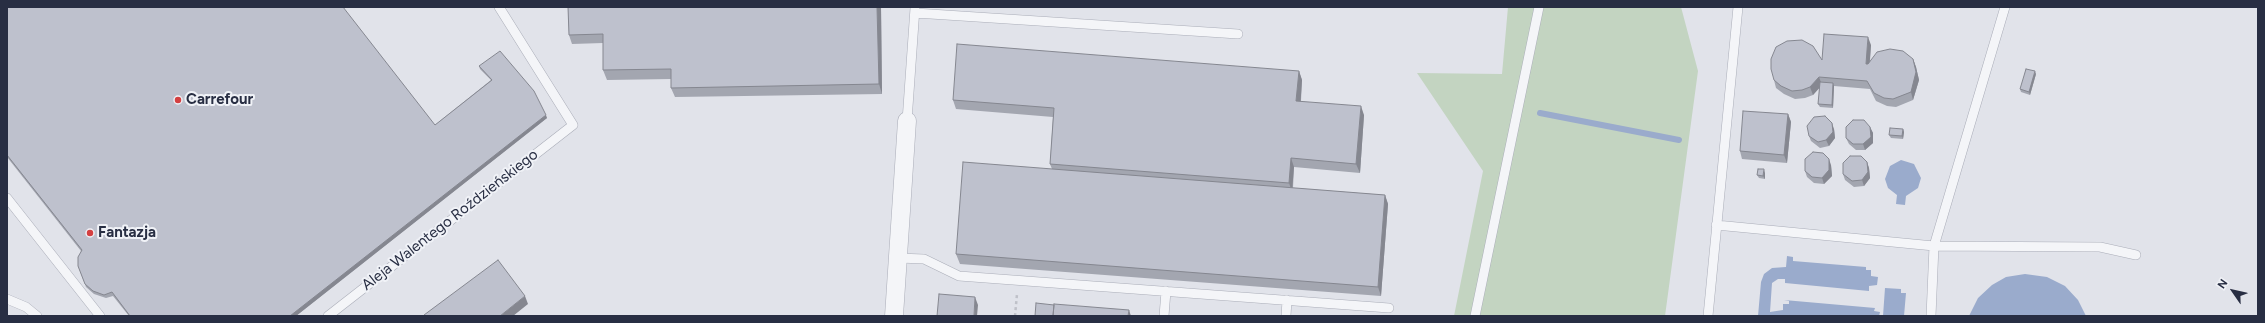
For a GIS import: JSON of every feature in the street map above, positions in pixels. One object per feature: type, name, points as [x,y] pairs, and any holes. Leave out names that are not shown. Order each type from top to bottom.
[{"type":"street","points":[[894,316],[907,121]]},
{"type":"lane","name":"Aleja Walentego Roździeńskiego","points":[[328,316],[573,125],[499,7]]},
{"type":"lane","points":[[1475,316],[1540,7]]},
{"type":"lane","points":[[1708,316],[1738,7]]},
{"type":"lane","points":[[1931,316],[1934,246],[2005,7]]},
{"type":"lane","points":[[907,121],[915,10],[1238,34]]},
{"type":"lane","points":[[7,198],[100,316]]},
{"type":"lane","points":[[1716,225],[1934,246],[2100,247],[2136,255]]},
{"type":"lane","points":[[898,258],[924,259],[959,276],[1390,308]]},
{"type":"lane","points":[[1164,316],[1166,291]]},
{"type":"lane","points":[[7,299],[26,307],[37,316]]},
{"type":"lane","points":[[1286,316],[1287,300]]},
{"type":"lane","points":[[1372,316],[1374,306]]},
{"type":"path","points":[[1015,316],[1019,280]]},
{"type":"green space","points":[[1508,7],[1681,7],[1698,71],[1665,316],[1454,316],[1483,171],[1417,73],[1502,74]]},
{"type":"water","points":[[1901,160],[1914,164],[1921,178],[1918,188],[1906,196],[1905,205],[1896,204],[1897,195],[1888,188],[1885,179],[1890,166]]},
{"type":"water","points":[[1787,256],[1793,257],[1793,261],[1866,267],[1866,270],[1871,270],[1871,276],[1878,277],[1877,285],[1869,286],[1869,291],[1785,283],[1785,279],[1778,279],[1772,283],[1770,312],[1783,310],[1783,304],[1789,304],[1789,301],[1784,300],[1875,308],[1874,311],[1880,312],[1879,316],[1758,316],[1761,282],[1764,274],[1772,268],[1786,267]]},
{"type":"water","points":[[2025,274],[2047,277],[2065,286],[2078,300],[2086,316],[1969,316],[1978,298],[1992,285],[2006,277]]},
{"type":"water","points":[[1885,288],[1901,289],[1901,293],[1906,293],[1904,316],[1883,316]]},
{"type":"building","points":[[7,7],[343,7],[435,125],[492,80],[479,66],[500,51],[534,91],[546,115],[290,316],[130,316],[112,292],[104,295],[93,291],[85,284],[78,266],[78,257],[82,250],[7,155]]},
{"type":"building","points":[[568,7],[877,7],[879,84],[671,88],[671,69],[603,70],[603,34],[569,35]]},
{"type":"building","points":[[1824,34],[1868,37],[1866,64],[1868,64],[1877,52],[1890,49],[1903,51],[1913,59],[1916,72],[1911,92],[1893,99],[1884,98],[1874,93],[1867,81],[1819,77],[1810,87],[1792,91],[1781,86],[1774,80],[1771,69],[1771,59],[1776,47],[1787,41],[1802,40],[1813,46],[1822,60]]},
{"type":"building","points":[[957,44],[1299,71],[1296,101],[1361,106],[1356,164],[1291,158],[1289,183],[1050,164],[1054,108],[953,100]]},
{"type":"building","points":[[2026,69],[2035,71],[2029,92],[2020,89]]},
{"type":"building","points":[[1820,82],[1833,83],[1832,105],[1818,104]]},
{"type":"building","points":[[1743,111],[1788,114],[1784,155],[1740,151]]},
{"type":"building","points":[[1825,116],[1832,123],[1833,132],[1826,140],[1818,142],[1809,136],[1807,126],[1814,117]]},
{"type":"building","points":[[1853,120],[1864,120],[1870,127],[1871,137],[1863,144],[1853,144],[1846,138],[1846,127]]},
{"type":"building","points":[[1890,128],[1903,129],[1902,136],[1889,135]]},
{"type":"building","points":[[1813,152],[1823,153],[1829,159],[1829,170],[1822,178],[1812,177],[1805,171],[1805,159]]},
{"type":"building","points":[[1850,156],[1861,156],[1867,162],[1868,172],[1862,180],[1852,181],[1843,174],[1843,163]]},
{"type":"building","points":[[963,162],[1385,195],[1378,287],[956,254]]},
{"type":"building","points":[[1758,169],[1764,169],[1763,176],[1757,175]]},
{"type":"building","points":[[498,260],[525,296],[500,316],[424,315]]},
{"type":"building","points":[[939,294],[975,297],[974,316],[937,316]]},
{"type":"building","points":[[1036,303],[1054,305],[1053,316],[1035,316]]},
{"type":"building","points":[[1054,304],[1129,310],[1128,316],[1053,316]]},
{"type":"waterway","points":[[1540,113],[1679,140]]},
{"type":"place","name":"Carrefour","points":[[178,100]]},
{"type":"place","name":"Fantazja","points":[[90,233]]}]
